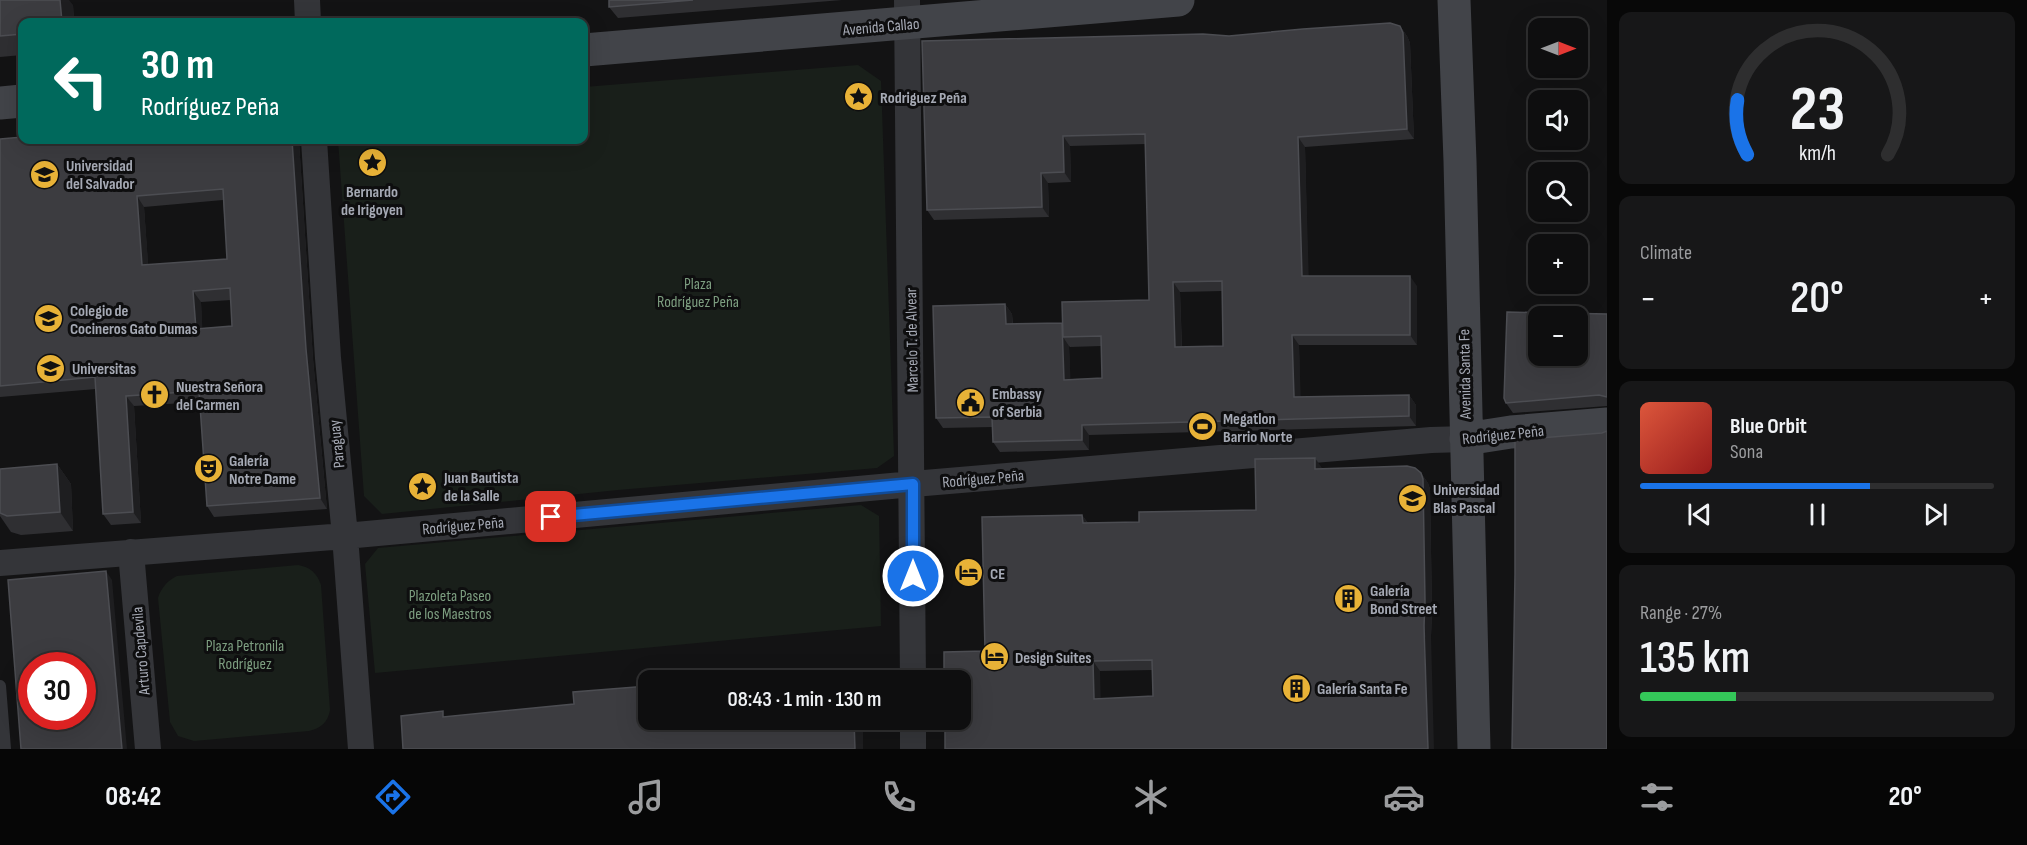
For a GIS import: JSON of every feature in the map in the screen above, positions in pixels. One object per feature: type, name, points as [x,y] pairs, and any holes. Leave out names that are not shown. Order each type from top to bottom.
[{"type":"main road","name":"Avenida Callao","points":[[588,50],[907,12],[1178,0]]},
{"type":"main road","name":"Avenida Santa Fe","points":[[1454,0],[1474,749]]},
{"type":"main road","points":[[0,103],[18,101]]},
{"type":"main road","name":"Rodríguez Peña","points":[[1466,439],[1511,432],[1607,424]]},
{"type":"street","points":[[307,0],[308,18]]},
{"type":"street","name":"Marcelo T. de Alvear","points":[[907,12],[913,670]]},
{"type":"street","name":"Paraguay","points":[[314,144],[328,358],[345,536],[361,749]]},
{"type":"street","name":"Rodríguez Peña","points":[[0,563],[345,536],[913,484],[1419,441],[1466,439]]},
{"type":"street","name":"Arturo Capdevila","points":[[131,552],[148,749]]},
{"type":"street","points":[[913,730],[913,749]]},
{"type":"lane","points":[[0,686],[5,749]]},
{"type":"green space","name":"Plaza Rodríguez Peña","points":[[858,65],[881,81],[894,456],[877,468],[618,490],[382,514],[364,496],[338,144],[588,144],[588,87]]},
{"type":"green space","name":"Plazoleta Paseo de los Maestros","points":[[861,505],[879,516],[881,626],[375,673],[365,564],[378,548]]},
{"type":"green space","name":"Plaza Petronila Rodríguez","points":[[298,565],[312,571],[321,585],[330,710],[326,721],[309,731],[194,741],[178,736],[170,722],[158,598],[163,588],[177,576]]},
{"type":"building","points":[[0,0],[60,0],[62,18],[18,18],[18,34],[0,36]]},
{"type":"building","points":[[609,0],[693,0],[609,7]]},
{"type":"building","points":[[1390,23],[1400,26],[1403,33],[1407,129],[1298,137],[1302,276],[1410,276],[1410,335],[1292,335],[1294,397],[1409,395],[1409,416],[1082,425],[1082,440],[993,442],[992,417],[936,418],[933,306],[1005,304],[1006,324],[1062,323],[1064,380],[1102,378],[1101,336],[1063,337],[1062,302],[1149,300],[1145,134],[1063,136],[1064,172],[1041,173],[1042,207],[927,210],[922,41],[1203,34],[1229,36]],"holes":[[[1222,281],[1223,346],[1175,347],[1173,282]]]},
{"type":"building","points":[[18,137],[18,144],[292,144],[306,349],[320,498],[207,506],[199,391],[126,396],[133,512],[103,514],[95,377],[0,386],[0,139]],"holes":[[[223,189],[227,259],[142,265],[137,196]],[[230,288],[232,326],[196,329],[193,291]]]},
{"type":"building","points":[[1507,312],[1528,312],[1528,366],[1588,366],[1588,314],[1607,314],[1607,397],[1599,395],[1506,403],[1504,398]]},
{"type":"building","points":[[1607,431],[1607,749],[1512,749],[1515,440]]},
{"type":"building","points":[[1315,458],[1315,469],[1407,466],[1421,473],[1423,479],[1428,749],[945,749],[945,730],[971,730],[971,670],[944,670],[944,652],[985,651],[982,517],[1082,515],[1083,523],[1139,522],[1139,512],[1256,510],[1255,459]],"holes":[[[1152,660],[1153,696],[1094,699],[1093,661]]]},
{"type":"building","points":[[57,464],[60,512],[7,516],[0,513],[0,469]]},
{"type":"building","points":[[106,571],[122,749],[21,749],[20,730],[96,730],[96,652],[18,652],[18,710],[8,580]]},
{"type":"building","points":[[638,687],[638,730],[854,730],[855,749],[403,749],[401,716],[443,711],[443,717],[574,704],[573,692]]},
{"type":"place","name":"Rodriguez Peña","points":[[859,97]]},
{"type":"place","name":"Bernardo de Irigoyen","points":[[372,163]]},
{"type":"place","name":"Universidad del Salvador","points":[[45,174]]},
{"type":"place","name":"Colegio de Cocineros Gato Dumas","points":[[49,319]]},
{"type":"place","name":"Universitas","points":[[51,368]]},
{"type":"place","name":"Nuestra Señora del Carmen","points":[[155,395]]},
{"type":"place","name":"Embassy of Serbia","points":[[971,402]]},
{"type":"place","name":"Megatlon Barrio Norte","points":[[1202,427]]},
{"type":"place","name":"Galería Notre Dame","points":[[208,469]]},
{"type":"place","name":"Juan Bautista de la Salle","points":[[423,486]]},
{"type":"place","name":"Universidad Blas Pascal","points":[[1412,498]]},
{"type":"place","name":"CE","points":[[969,573]]},
{"type":"place","name":"Galería Bond Street","points":[[1349,599]]},
{"type":"place","name":"Design Suites","points":[[994,657]]},
{"type":"place","name":"Galería Santa Fe","points":[[1296,688]]},
{"type":"route","points":[[551,517],[913,484],[913,576]]}]
